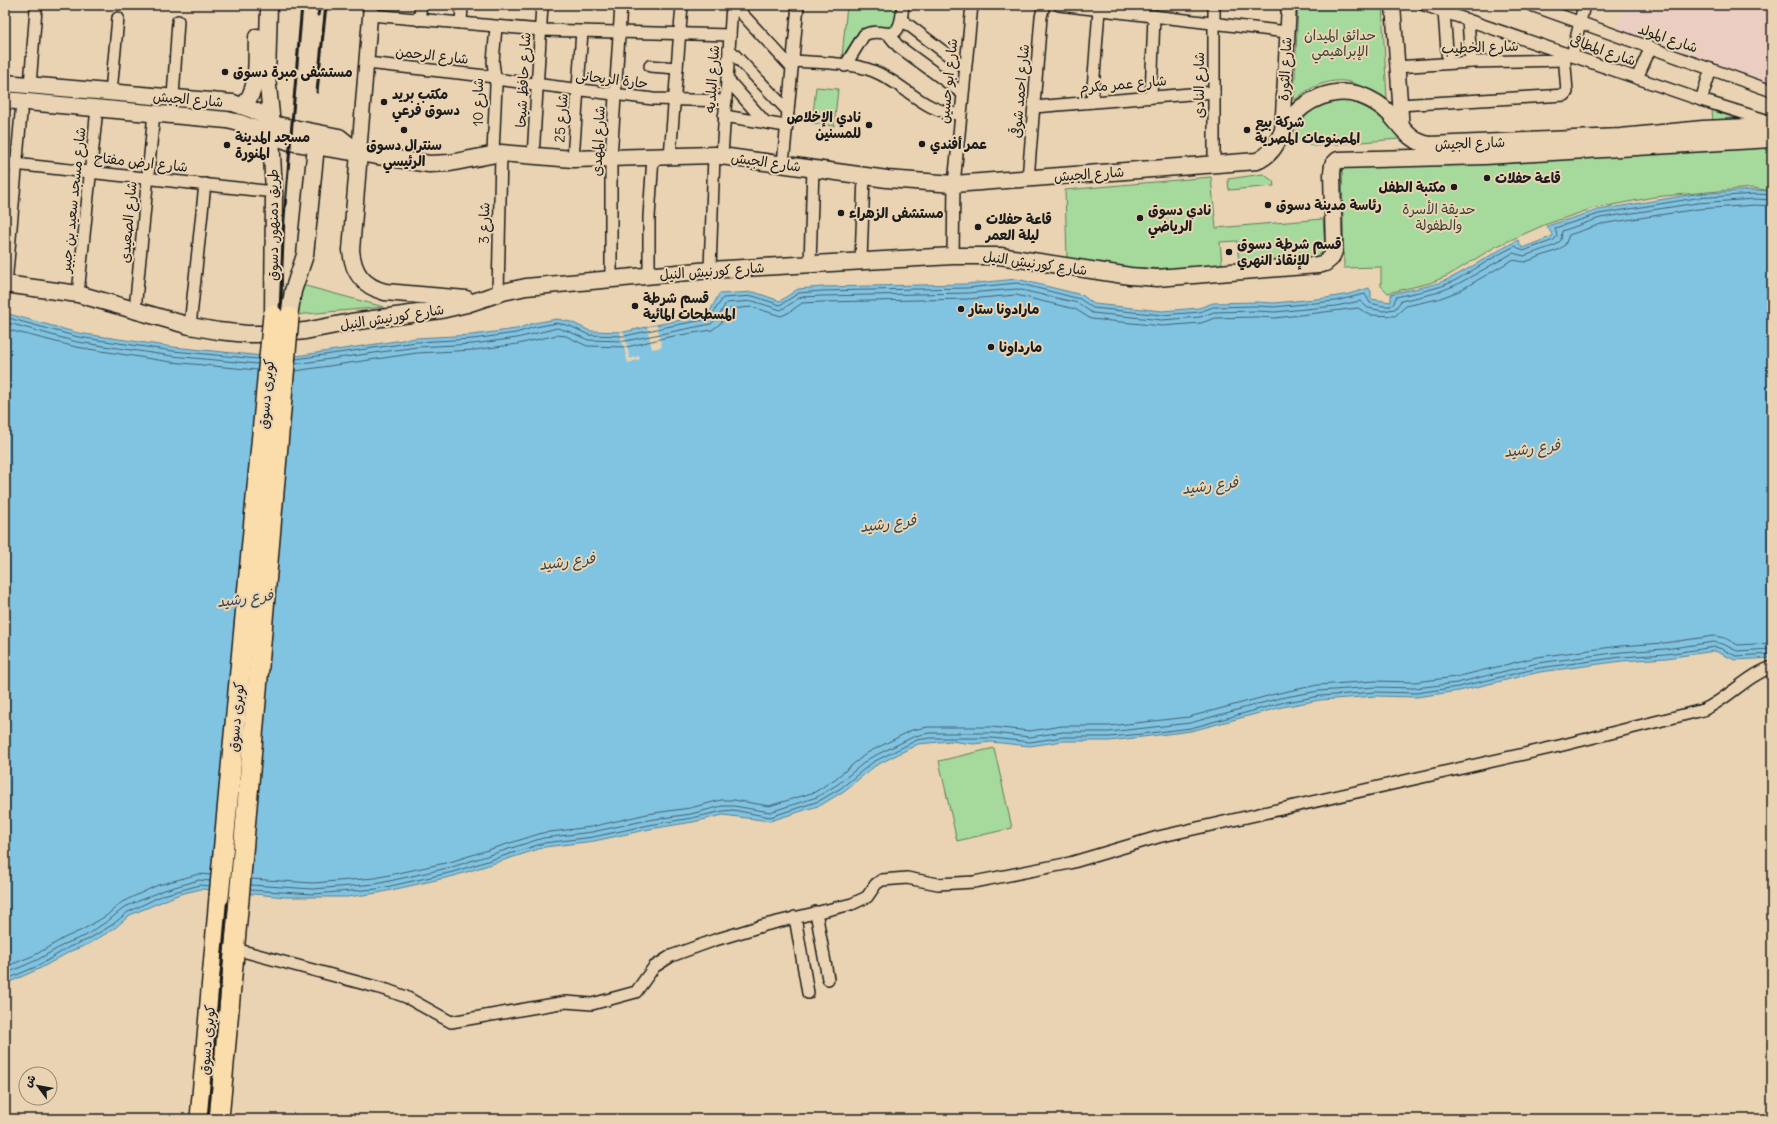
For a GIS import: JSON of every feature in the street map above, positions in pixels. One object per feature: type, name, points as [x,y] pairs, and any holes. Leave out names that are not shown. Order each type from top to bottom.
[{"type":"highway","name":"كوبرى دسوق","points":[[200,1119],[220,897],[281,316]]},
{"type":"highway","name":"كوبرى دسوق","points":[[219,1119],[239,899],[281,316]]},
{"type":"main road","points":[[243,106],[248,101],[254,89],[259,5]]},
{"type":"main road","name":"طريق دمنهور, دسوق","points":[[269,5],[267,77],[272,130],[281,316]]},
{"type":"main road","name":"شارع الجيش","points":[[5,83],[223,101],[243,106],[262,115],[272,130],[290,142],[438,164],[450,163],[497,153],[573,159],[718,156],[864,176],[954,184],[1250,162],[1264,158],[1273,150],[1295,113],[1303,106],[1324,95],[1336,93],[1359,95],[1370,99],[1388,112],[1402,129],[1417,142],[1430,145],[1621,137],[1703,129],[1772,126]]},
{"type":"main road","points":[[36,86],[40,103]]},
{"type":"main road","name":"شارع الجيش","points":[[5,100],[233,121],[272,130],[333,135],[344,140],[359,153]]},
{"type":"main road","name":"شارع الجيش","points":[[1333,165],[1342,159],[1485,156],[1772,139]]},
{"type":"main road","name":"طريق دمنهور, دسوق","points":[[281,316],[293,291],[306,255],[316,146]]},
{"type":"main road","points":[[359,153],[351,250],[352,262],[356,273],[364,282],[374,289],[385,292],[479,300]]},
{"type":"main road","name":"شارع كورنيش النيل","points":[[5,284],[78,294],[190,326],[226,332],[276,334],[441,310],[526,287],[710,270],[953,256],[1000,256],[1130,276],[1157,278],[1318,265],[1325,263],[1331,258],[1334,251],[1333,165]]},
{"type":"street","points":[[420,20],[421,5]]},
{"type":"street","points":[[461,23],[462,5]]},
{"type":"street","name":"شارع حافظ شيحا","points":[[533,157],[542,5]]},
{"type":"street","name":"شارع المهدى","points":[[611,279],[611,158],[621,5]]},
{"type":"street","points":[[670,156],[682,5]]},
{"type":"street","points":[[733,5],[792,65],[860,67],[875,72],[932,108],[943,112],[960,114]]},
{"type":"street","name":"شارع البلديه","points":[[710,270],[718,156],[726,101],[733,5]]},
{"type":"street","points":[[783,164],[798,5]]},
{"type":"street","points":[[889,35],[898,27],[902,20],[903,5]]},
{"type":"street","name":"شارع ابو حسين","points":[[953,256],[954,184],[972,5]]},
{"type":"street","name":"شارع احمد شوقى","points":[[1028,179],[1041,17],[1044,5]]},
{"type":"street","points":[[1059,5],[1287,32]]},
{"type":"street","name":"شارع النادى","points":[[1214,5],[1214,165]]},
{"type":"street","name":"شارع الثورة","points":[[1282,133],[1289,5]]},
{"type":"street","points":[[1393,5],[1396,67],[1402,129]]},
{"type":"street","name":"شارع المطافى","points":[[1424,5],[1567,56],[1772,122]]},
{"type":"street","name":"شارع المولد","points":[[1531,5],[1772,91]]},
{"type":"street","points":[[1399,105],[1562,96],[1567,92],[1567,56],[1580,22],[1584,5]]},
{"type":"street","points":[[36,9],[36,86]]},
{"type":"street","points":[[359,153],[371,10],[420,20],[496,27],[541,30],[730,35]]},
{"type":"street","points":[[1092,102],[1099,10]]},
{"type":"street","points":[[1444,12],[1448,63]]},
{"type":"street","points":[[1151,97],[1154,16]]},
{"type":"street","points":[[111,92],[118,18]]},
{"type":"street","points":[[902,20],[965,68]]},
{"type":"street","points":[[1468,20],[1471,62]]},
{"type":"street","points":[[173,97],[178,21]]},
{"type":"street","name":"شارع 10","points":[[496,27],[493,62],[495,78],[497,153]]},
{"type":"street","name":"شارع 25","points":[[573,159],[582,31]]},
{"type":"street","points":[[845,66],[864,35],[870,33],[889,35],[898,46],[962,93]]},
{"type":"street","points":[[1637,78],[1651,47]]},
{"type":"street","points":[[729,49],[788,111]]},
{"type":"street","name":"شارع الخطيب","points":[[1396,67],[1567,56]]},
{"type":"street","name":"شارع الرحمن","points":[[367,63],[495,78]]},
{"type":"street","points":[[650,66],[676,68]]},
{"type":"street","points":[[1701,100],[1711,69]]},
{"type":"street","name":"حارة الريحانى","points":[[495,78],[578,90],[674,100],[726,101]]},
{"type":"street","points":[[727,79],[765,122]]},
{"type":"street","name":"شارع عمر مكرم","points":[[1034,107],[1214,92]]},
{"type":"street","points":[[5,284],[10,164],[22,102]]},
{"type":"street","name":"شارع مسجد سعيد بن جبير","points":[[78,294],[98,108]]},
{"type":"street","name":"شارع الصعيدى","points":[[135,310],[154,113]]},
{"type":"street","points":[[724,116],[786,126]]},
{"type":"street","name":"شارع 3","points":[[497,153],[498,294]]},
{"type":"street","points":[[649,276],[648,216],[653,157]]},
{"type":"street","name":"شارع ارض مفتاح","points":[[10,164],[274,192]]},
{"type":"street","points":[[810,264],[813,168]]},
{"type":"street","points":[[861,261],[864,176]]},
{"type":"street","points":[[190,326],[205,184]]},
{"type":"street","points":[[234,949],[387,990],[406,997],[451,1022],[566,1002],[592,1004],[633,994],[643,985],[654,967],[671,956],[715,940],[795,917],[852,904],[862,900],[882,880],[907,878],[938,884],[968,882],[1070,863],[1158,837],[1559,746],[1710,707],[1753,676],[1772,667]]},
{"type":"street","points":[[816,912],[828,979]]},
{"type":"street","points":[[795,917],[808,993]]},
{"type":"shaded area","points":[[1623,5],[1772,5],[1772,85],[1616,30]]},
{"type":"green space","points":[[847,5],[896,5],[897,20],[884,30],[861,28],[842,57]]},
{"type":"green space","name":"حدائق الميدان الإبراهيمي","points":[[1298,5],[1382,5],[1387,99],[1353,83],[1337,81],[1314,87],[1306,91],[1294,101]]},
{"type":"green space","points":[[816,87],[838,89],[834,126],[812,123]]},
{"type":"green space","points":[[1337,100],[1347,101],[1365,107],[1380,117],[1399,139],[1313,146],[1298,139],[1294,134],[1294,130],[1307,114],[1318,107]]},
{"type":"green space","points":[[1712,110],[1737,119],[1713,122]]},
{"type":"green space","name":"حديقة الأسرة والطفولة","points":[[1772,144],[1772,191],[1752,188],[1654,197],[1591,209],[1544,225],[1495,247],[1449,275],[1430,283],[1388,293],[1381,286],[1381,267],[1344,268],[1342,165]]},
{"type":"green space","points":[[1263,174],[1273,181],[1274,186],[1229,190],[1228,179]]},
{"type":"green space","name":"نادي دسوق الرياضي","points":[[1211,177],[1216,228],[1323,219],[1325,247],[1318,259],[1239,264],[1237,241],[1220,242],[1222,264],[1219,265],[1166,269],[1120,267],[1067,258],[1065,190]]},
{"type":"green space","points":[[302,285],[384,307],[294,315]]},
{"type":"green space","points":[[994,748],[1012,828],[957,841],[939,761]]},
{"type":"water","name":"فرع رشيد","points":[[1755,190],[1772,191],[1772,658],[1735,660],[1715,651],[1666,658],[1622,661],[1540,672],[1459,691],[1416,697],[1376,696],[1320,700],[1282,707],[1191,731],[1110,741],[1063,741],[1030,746],[991,742],[973,744],[950,741],[918,744],[875,766],[844,791],[821,805],[770,821],[723,815],[594,841],[545,847],[454,876],[378,893],[347,897],[286,897],[201,889],[180,894],[130,915],[115,928],[89,944],[71,951],[41,968],[5,984],[5,313],[78,333],[173,347],[283,358],[416,338],[472,335],[516,329],[534,323],[557,319],[571,322],[590,331],[624,332],[708,315],[719,294],[754,292],[780,301],[798,289],[822,287],[967,284],[1017,279],[1082,295],[1094,304],[1162,311],[1199,308],[1213,303],[1274,303],[1326,298],[1349,294],[1369,288],[1371,292],[1371,299],[1391,302],[1391,294],[1446,280],[1518,240],[1522,248],[1553,236],[1547,226],[1598,210],[1695,194]]},
{"type":"pier","points":[[657,325],[662,347],[652,349],[647,327]]},
{"type":"pier","points":[[620,332],[624,332],[630,359],[639,356],[640,359],[628,363]]},
{"type":"railway","points":[[208,1119],[280,311],[284,218],[302,5]]},
{"type":"railway","points":[[318,15],[320,5]]},
{"type":"railway","points":[[317,92],[326,5]]},
{"type":"place","name":"مستشفى مبرة دسوق","points":[[225,72]]},
{"type":"place","name":"مكتب بريد دسوق فرعي","points":[[384,102]]},
{"type":"place","name":"نادي الإخلاص للمسنين","points":[[869,125]]},
{"type":"place","name":"سنترال دسوق الرئيسي","points":[[404,130]]},
{"type":"place","name":"شركة بيع المصنوعات المصرية","points":[[1247,130]]},
{"type":"place","name":"عمر أفندي","points":[[922,144]]},
{"type":"place","name":"مسجد المدينة المنورة","points":[[227,145]]},
{"type":"place","name":"قاعة حفلات","points":[[1487,178]]},
{"type":"place","name":"مكتبة الطفل","points":[[1454,187]]},
{"type":"place","name":"رئاسة مدينة دسوق","points":[[1268,205]]},
{"type":"place","name":"مستشفى الزهراء","points":[[841,213]]},
{"type":"place","name":"نادي دسوق الرياضي","points":[[1140,218]]},
{"type":"place","name":"قاعة حفلات ليلة العمر","points":[[978,227]]},
{"type":"place","name":"قسم شرطة دسوق للإنقاذ النهري","points":[[1229,252]]},
{"type":"place","name":"قسم شرطة المسطحات المائية","points":[[635,306]]},
{"type":"place","name":"مارادونا ستار","points":[[961,309]]},
{"type":"place","name":"مارداونا","points":[[991,347]]}]
